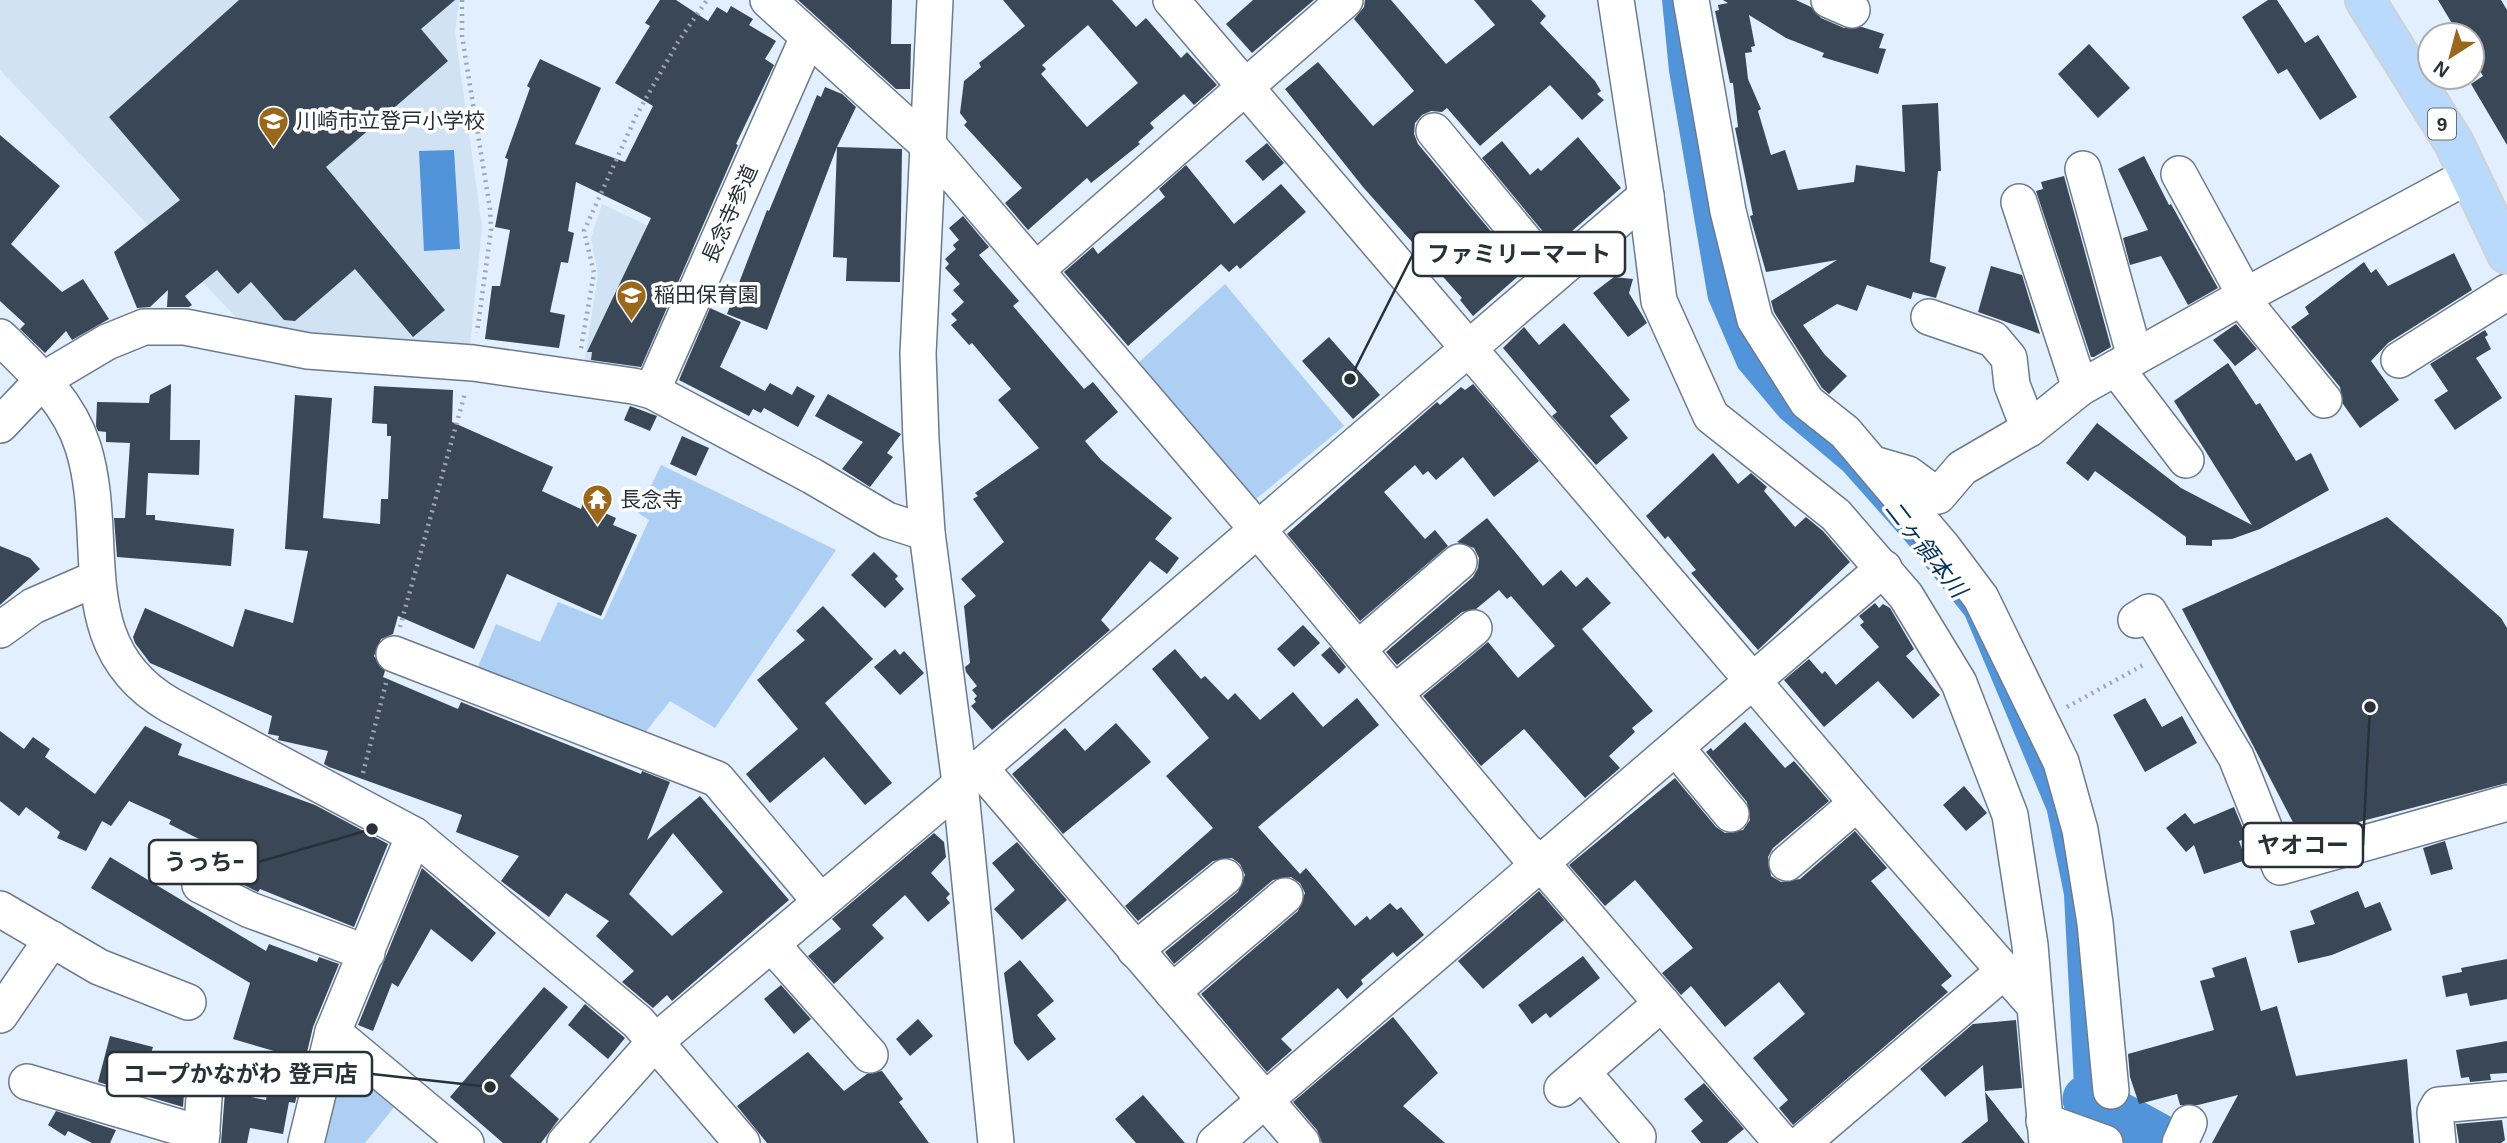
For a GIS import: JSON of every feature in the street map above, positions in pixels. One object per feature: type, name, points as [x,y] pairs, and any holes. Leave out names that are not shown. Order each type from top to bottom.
[{"type":"main road","name":"9","points":[[2365,0],[2454,144],[2468,176],[2498,210],[2507,254]]},
{"type":"street","points":[[768,0],[930,147],[1258,530],[1525,850],[1542,864],[1782,1143]]},
{"type":"street","points":[[935,0],[919,354],[927,533],[970,776],[996,1143]]},
{"type":"street","points":[[1171,0],[1470,347],[1753,682],[2035,1006]]},
{"type":"street","points":[[1036,271],[1345,0]]},
{"type":"street","points":[[1616,0],[1659,301],[1712,416],[1836,515],[1884,568],[1959,683],[2010,815],[2030,944],[2035,1006],[2052,1130],[2105,1143]]},
{"type":"street","points":[[1691,0],[1728,211],[1755,320],[1807,402],[1845,432],[1981,598],[2061,762],[2080,830],[2095,923],[2111,1091]]},
{"type":"street","name":"長念寺参道","points":[[652,391],[808,37]]},
{"type":"street","points":[[1434,131],[1553,275]]},
{"type":"street","points":[[2084,169],[2126,362],[2186,460]]},
{"type":"street","points":[[2179,174],[2243,296],[2324,400]]},
{"type":"street","points":[[1871,463],[1908,474],[1938,496],[1962,468],[2029,429],[2080,388],[2243,296],[2468,176]]},
{"type":"street","points":[[565,1143],[655,1042],[970,776],[1646,196]]},
{"type":"street","points":[[2019,202],[2080,388]]},
{"type":"street","points":[[2399,360],[2507,292]]},
{"type":"street","points":[[1929,317],[1993,339],[2009,358],[2012,385],[2029,429]]},
{"type":"street","points":[[0,425],[43,380],[107,342],[144,327],[185,327],[308,351],[473,363],[652,391],[812,476],[887,520],[927,533]]},
{"type":"street","points":[[0,337],[43,380],[69,417],[83,447],[91,484],[95,579],[116,652],[131,675],[152,694],[414,835],[638,1023],[742,1143]]},
{"type":"street","points":[[1358,649],[1459,562]]},
{"type":"street","points":[[1215,1143],[1677,749],[1884,568]]},
{"type":"street","points":[[0,629],[33,606],[95,579]]},
{"type":"street","points":[[2136,620],[2149,612],[2236,757],[2280,867],[2507,803]]},
{"type":"street","points":[[1395,693],[1474,628]]},
{"type":"street","points":[[394,654],[717,779],[821,902]]},
{"type":"street","points":[[1677,749],[1731,814]]},
{"type":"street","points":[[970,776],[1135,950],[1302,1143]]},
{"type":"street","points":[[1787,863],[1857,803]]},
{"type":"street","points":[[306,1143],[333,1032],[414,835]]},
{"type":"street","points":[[1135,950],[1225,877]]},
{"type":"street","points":[[200,885],[250,910],[367,953]]},
{"type":"street","points":[[1172,992],[1285,896]]},
{"type":"street","points":[[0,909],[99,967],[188,1002]]},
{"type":"street","points":[[0,1015],[52,939]]},
{"type":"street","points":[[772,944],[870,1055]]},
{"type":"street","points":[[1802,1143],[2003,972]]},
{"type":"street","points":[[1638,1137],[1572,1080],[1662,1003]]},
{"type":"street","points":[[333,1032],[466,1143]]},
{"type":"street","points":[[27,1082],[202,1138],[205,1082]]},
{"type":"street","points":[[2438,1143],[2435,1112],[2439,1105],[2507,1099]]},
{"type":"path","points":[[355,801],[473,363],[491,230],[462,36],[461,0]]},
{"type":"path","points":[[576,377],[594,273],[584,231],[636,114],[678,42],[707,0]]},
{"type":"path","points":[[2063,709],[2171,649]]},
{"type":"shaded area","name":"川崎市立登戸小学校","points":[[0,0],[459,0],[455,32],[482,227],[470,346],[312,336],[236,317],[0,70]]},
{"type":"shaded area","name":"稲田保育園","points":[[602,204],[703,252],[648,378],[583,370],[598,275],[591,238]]},
{"type":"shaded area","points":[[1225,284],[1344,426],[1256,499],[1137,364]]},
{"type":"shaded area","points":[[661,465],[836,550],[715,728],[670,701],[641,738],[475,674],[496,624],[540,642],[558,602],[603,620],[649,520],[638,513]]},
{"type":"shaded area","points":[[345,1062],[395,1106],[365,1143],[318,1143],[341,1063]]},
{"type":"water","name":"二ヶ領本川","points":[[1662,0],[1680,0],[1724,260],[1936,549],[2062,796],[2107,1095],[2114,1122],[2114,1143],[2077,1143],[2064,895],[2047,811],[1965,616],[1907,543],[1843,471],[1780,418],[1738,368],[1708,299],[1669,71]]},
{"type":"water","points":[[454,150],[460,249],[424,251],[419,151]]},
{"type":"building","points":[[239,0],[455,0],[421,29],[448,61],[326,167],[445,310],[413,337],[355,269],[295,321],[284,320],[251,282],[238,294],[217,270],[185,296],[192,305],[189,307],[167,307],[168,290],[150,307],[137,308],[114,252],[180,200],[109,117]]},
{"type":"building","points":[[660,0],[676,0],[708,21],[717,7],[727,13],[731,6],[753,19],[749,25],[776,41],[765,59],[774,65],[736,144],[738,145],[641,367],[591,360],[592,352],[587,352],[651,218],[576,182],[568,231],[574,233],[568,263],[561,262],[550,312],[565,315],[559,348],[485,339],[492,286],[500,286],[510,230],[495,227],[508,159],[505,158],[530,88],[527,86],[540,59],[601,88],[575,144],[625,162],[653,106],[615,83],[650,26],[645,23]]},
{"type":"building","points":[[798,0],[892,0],[891,44],[911,44],[910,89],[896,89]]},
{"type":"building","points":[[1003,0],[1112,0],[1136,27],[1146,18],[1181,58],[1187,52],[1217,85],[1194,105],[1184,94],[1150,123],[1154,128],[1138,142],[1140,144],[1091,183],[1087,178],[1028,230],[1005,203],[1022,188],[964,125],[967,122],[960,113],[964,81],[981,67],[979,63],[1025,26]],"holes":[[[1088,25],[1138,83],[1087,127],[1041,74],[1046,69],[1042,65]]]},
{"type":"building","points":[[1253,0],[1314,0],[1252,53],[1226,24]]},
{"type":"building","points":[[1365,0],[1391,0],[1446,64],[1495,25],[1474,0],[1531,0],[1546,16],[1540,23],[1595,81],[1601,91],[1597,94],[1604,100],[1582,120],[1550,85],[1480,146],[1447,108],[1442,112],[1431,111],[1422,115],[1415,123],[1414,134],[1418,144],[1524,271],[1473,316],[1460,300],[1462,298],[1363,187],[1285,89],[1318,62],[1373,126],[1414,91],[1354,19],[1364,7]]},
{"type":"building","points":[[1723,0],[1796,0],[1811,7],[1821,18],[1844,28],[1862,27],[1884,34],[1879,48],[1886,49],[1878,74],[1822,57],[1824,53],[1786,38],[1749,15],[1755,46],[1751,47],[1752,52],[1745,53],[1748,79],[1761,109],[1758,111],[1771,155],[1785,150],[1798,190],[1854,182],[1856,165],[1905,172],[1902,105],[1938,103],[1941,171],[1938,171],[1930,262],[1946,267],[1936,298],[1913,292],[1911,299],[1867,285],[1857,311],[1837,304],[1803,325],[1825,355],[1847,376],[1829,394],[1822,388],[1774,312],[1771,301],[1837,260],[1766,272],[1750,216],[1753,215],[1735,128],[1738,127],[1733,83],[1730,83],[1715,11],[1719,10],[1718,5],[1728,3]]},
{"type":"building","points":[[2268,0],[2277,0],[2305,43],[2318,35],[2357,97],[2320,120],[2287,69],[2278,74],[2242,17]]},
{"type":"building","points":[[2438,0],[2501,0],[2507,10],[2507,145],[2475,91],[2486,91],[2486,21],[2451,21]]},
{"type":"building","points":[[2089,44],[2130,88],[2098,118],[2058,74]]},
{"type":"building","points":[[825,87],[842,94],[856,107],[837,147],[767,330],[727,314],[767,210],[769,211],[817,95],[821,97]]},
{"type":"building","points":[[0,135],[60,186],[11,244],[62,292],[83,279],[109,319],[72,340],[66,331],[45,353],[20,329],[25,324],[0,301]]},
{"type":"building","points":[[1578,137],[1621,188],[1555,246],[1482,158],[1502,141],[1530,175],[1538,168],[1541,171]]},
{"type":"building","points":[[1267,143],[1284,163],[1263,181],[1245,161]]},
{"type":"building","points":[[837,147],[902,149],[900,282],[846,281],[847,258],[833,257]]},
{"type":"building","points":[[2144,156],[2169,205],[2171,204],[2218,288],[2188,305],[2161,256],[2130,265],[2123,238],[2148,230],[2118,169]]},
{"type":"building","points":[[1186,165],[1234,224],[1281,184],[1306,212],[1240,269],[1237,265],[1229,272],[1221,264],[1128,346],[1064,272],[1093,247],[1098,254],[1165,197],[1159,189]]},
{"type":"building","points":[[2064,176],[2111,347],[2094,357],[2091,357],[2036,191],[2043,189],[2041,182]]},
{"type":"building","points":[[963,216],[989,247],[979,255],[1019,301],[1013,306],[1084,389],[1093,382],[1118,412],[1085,441],[1101,460],[1172,518],[1155,539],[1179,558],[1167,574],[1150,561],[1101,620],[1110,630],[992,730],[971,706],[976,702],[974,699],[977,696],[972,690],[977,686],[965,667],[970,663],[964,606],[976,596],[961,579],[1004,542],[973,499],[978,496],[975,493],[1039,448],[998,400],[1011,389],[972,343],[969,345],[951,325],[957,320],[951,314],[964,302],[953,290],[960,284],[945,268],[949,264],[945,259],[956,249],[953,245],[959,240],[949,228]]},
{"type":"building","points":[[2454,253],[2472,290],[2388,343],[2371,361],[2399,400],[2360,428],[2343,404],[2340,387],[2291,327],[2309,314],[2305,307],[2364,262],[2371,273],[2376,269],[2388,286]]},
{"type":"building","points":[[1991,266],[2022,275],[2040,334],[1978,312]]},
{"type":"building","points":[[1614,277],[1633,279],[1629,293],[1647,323],[1628,337],[1593,293]]},
{"type":"building","points":[[710,308],[741,322],[720,367],[765,391],[770,383],[792,395],[797,386],[815,396],[798,427],[764,408],[761,413],[753,409],[749,416],[679,380]]},
{"type":"building","points":[[1564,323],[1630,400],[1610,416],[1628,438],[1596,465],[1552,416],[1557,412],[1503,348],[1524,327],[1539,345]]},
{"type":"building","points":[[2236,324],[2257,349],[2235,366],[2213,340]]},
{"type":"building","points":[[2485,330],[2488,335],[2485,337],[2491,349],[2476,358],[2502,398],[2455,430],[2434,400],[2448,391],[2430,364]]},
{"type":"building","points":[[1329,337],[1380,395],[1353,419],[1302,361]]},
{"type":"building","points":[[2228,363],[2256,405],[2260,403],[2296,461],[2311,453],[2329,490],[2260,529],[2232,539],[2212,540],[2212,546],[2186,545],[2186,537],[2095,471],[2088,481],[2066,463],[2097,423],[2181,488],[2252,525],[2174,401]]},
{"type":"building","points":[[171,384],[170,440],[200,440],[199,475],[148,473],[146,515],[155,515],[155,520],[234,529],[231,566],[117,557],[114,518],[125,518],[130,443],[106,442],[106,432],[98,431],[96,426],[97,402],[149,403],[150,395]]},
{"type":"building","points":[[1473,384],[1539,461],[1494,497],[1463,457],[1436,480],[1428,471],[1423,475],[1415,465],[1384,492],[1425,539],[1435,530],[1448,546],[1360,621],[1287,534],[1437,402],[1440,405],[1461,387],[1465,390]]},
{"type":"building","points":[[374,386],[453,390],[452,422],[553,467],[542,491],[581,509],[583,503],[616,518],[613,525],[637,535],[601,616],[507,574],[474,649],[398,616],[393,634],[381,639],[374,656],[385,671],[383,677],[458,709],[461,702],[641,774],[642,771],[670,782],[647,840],[700,796],[789,900],[672,1001],[667,995],[653,1008],[622,982],[634,971],[596,936],[609,921],[566,893],[549,917],[501,881],[519,856],[456,832],[462,815],[329,767],[324,764],[328,751],[278,740],[279,736],[268,734],[272,716],[150,663],[135,643],[133,637],[145,608],[233,647],[245,609],[293,623],[308,551],[285,549],[295,395],[332,398],[323,518],[380,524],[381,499],[388,499],[391,436],[387,436],[387,424],[372,423]],"holes":[[[673,833],[723,892],[672,936],[629,894]]]},
{"type":"building","points":[[828,394],[901,434],[887,453],[893,457],[870,487],[842,469],[863,442],[815,416]]},
{"type":"building","points":[[630,406],[657,416],[650,431],[624,420]]},
{"type":"building","points":[[682,436],[709,448],[696,476],[670,464]]},
{"type":"building","points":[[1713,453],[1738,484],[1751,473],[1767,487],[1764,491],[1795,527],[1806,517],[1823,531],[1850,562],[1758,650],[1691,573],[1696,570],[1668,536],[1665,539],[1646,516]]},
{"type":"building","points":[[2387,517],[2501,618],[2507,628],[2507,783],[2309,835],[2296,828],[2182,609]]},
{"type":"building","points":[[1487,518],[1543,586],[1561,570],[1576,587],[1587,577],[1611,603],[1582,629],[1653,711],[1632,728],[1635,732],[1609,756],[1620,768],[1585,798],[1524,729],[1481,766],[1423,696],[1488,642],[1518,678],[1555,646],[1511,596],[1507,599],[1499,590],[1476,609],[1462,612],[1397,665],[1386,652],[1473,577],[1479,558],[1474,548],[1457,542]]},
{"type":"building","points":[[0,546],[30,558],[40,569],[0,605]]},
{"type":"building","points":[[874,552],[898,576],[895,579],[904,589],[885,608],[851,575]]},
{"type":"building","points":[[1875,603],[1879,608],[1883,604],[1890,608],[1914,649],[1906,656],[1940,695],[1913,719],[1878,681],[1824,727],[1784,680],[1809,659],[1822,674],[1825,671],[1836,685],[1879,647],[1860,625],[1864,622],[1859,616]]},
{"type":"building","points":[[823,606],[873,659],[825,703],[892,783],[865,805],[824,757],[770,803],[746,774],[798,729],[757,680],[805,640],[796,631]]},
{"type":"building","points":[[1303,625],[1320,643],[1294,667],[1277,649]]},
{"type":"building","points":[[1330,647],[1346,667],[1339,674],[1321,655]]},
{"type":"building","points":[[895,649],[900,655],[904,651],[924,673],[900,695],[874,667]]},
{"type":"building","points":[[1175,649],[1201,679],[1205,676],[1228,700],[1235,693],[1260,720],[1293,692],[1323,727],[1357,698],[1379,725],[1258,827],[1300,874],[1306,868],[1355,926],[1367,916],[1370,920],[1390,903],[1397,910],[1401,907],[1424,935],[1397,957],[1393,952],[1361,980],[1363,984],[1347,999],[1338,988],[1281,1039],[1292,1050],[1267,1072],[1201,994],[1298,911],[1305,893],[1300,883],[1291,877],[1273,880],[1174,964],[1165,952],[1238,892],[1245,875],[1240,864],[1232,858],[1213,861],[1138,921],[1125,906],[1213,828],[1166,776],[1209,738],[1152,669]]},
{"type":"building","points":[[2145,698],[2162,727],[2182,716],[2197,743],[2145,772],[2113,715]]},
{"type":"building","points":[[1745,722],[1785,768],[1794,761],[1829,801],[1773,848],[1768,857],[1771,876],[1781,882],[1800,879],[1855,831],[1887,868],[1871,881],[1952,976],[1941,985],[1948,992],[1793,1125],[1779,1108],[1788,1100],[1753,1058],[1805,1014],[1779,982],[1725,1027],[1691,986],[1681,995],[1662,973],[1693,948],[1635,880],[1605,906],[1569,865],[1675,778],[1716,827],[1725,833],[1743,830],[1750,820],[1747,802],[1706,752],[1711,748],[1713,751]]},
{"type":"building","points":[[1116,723],[1151,762],[1063,834],[1012,774],[1065,728],[1085,751]]},
{"type":"building","points":[[145,726],[182,744],[178,755],[315,805],[388,844],[354,927],[260,889],[258,892],[216,871],[225,852],[169,824],[171,820],[129,801],[111,826],[102,821],[86,851],[57,838],[60,832],[26,807],[19,816],[0,801],[0,731],[24,749],[33,737],[50,749],[45,757],[95,794]]},
{"type":"building","points":[[1964,786],[1987,813],[1966,831],[1943,805]]},
{"type":"building","points":[[2234,807],[2247,838],[2239,841],[2246,860],[2204,874],[2194,845],[2186,852],[2166,828],[2185,813],[2194,824]]},
{"type":"building","points":[[934,833],[944,842],[946,857],[931,873],[950,894],[946,898],[950,903],[928,922],[905,895],[872,925],[884,938],[834,984],[808,956],[841,929],[832,919]]},
{"type":"building","points":[[2445,841],[2453,869],[2431,875],[2423,848]]},
{"type":"building","points":[[1017,842],[1067,900],[1022,940],[994,909],[1015,890],[992,863]]},
{"type":"building","points":[[110,857],[266,951],[269,944],[317,962],[319,957],[339,964],[313,1027],[295,1103],[289,1102],[283,1134],[250,1128],[247,1143],[221,1143],[225,1092],[266,1100],[274,1051],[233,1039],[250,983],[91,888]]},
{"type":"building","points":[[422,868],[496,933],[472,962],[431,929],[398,987],[392,983],[373,1031],[358,1025]]},
{"type":"building","points":[[1539,891],[1564,920],[1483,989],[1458,961]]},
{"type":"building","points":[[2358,891],[2365,908],[2380,902],[2392,930],[2332,955],[2298,963],[2290,931],[2315,924],[2310,911]]},
{"type":"building","points":[[1583,956],[1600,978],[1550,1018],[1546,1013],[1532,1024],[1518,1005]]},
{"type":"building","points":[[2246,957],[2261,1011],[2277,1006],[2296,1076],[2407,1059],[2414,1143],[2212,1143],[2238,1095],[2198,1105],[2180,1105],[2177,1094],[2139,1104],[2130,1077],[2128,1054],[2214,1030],[2200,981],[2215,977],[2212,968]]},
{"type":"building","points":[[2507,959],[2507,999],[2470,1006],[2467,993],[2446,997],[2442,976],[2462,972],[2461,968]]},
{"type":"building","points":[[1020,960],[1054,1001],[1037,1015],[1056,1039],[1028,1061],[1014,1043],[1004,973]]},
{"type":"building","points":[[781,985],[811,1019],[794,1034],[764,999]]},
{"type":"building","points":[[544,987],[568,1007],[510,1076],[559,1119],[541,1143],[503,1143],[450,1097]]},
{"type":"building","points":[[585,1004],[625,1038],[608,1059],[568,1025]]},
{"type":"building","points":[[1393,1017],[1438,1073],[1403,1106],[1445,1143],[1322,1143],[1317,1130],[1293,1102]]},
{"type":"building","points":[[918,1019],[933,1036],[910,1056],[896,1039]]},
{"type":"building","points":[[2016,1020],[2022,1088],[1985,1091],[1983,1065],[1945,1097],[1920,1069],[1973,1024]]},
{"type":"building","points":[[110,1036],[153,1047],[151,1053],[196,1064],[189,1070],[185,1080],[183,1107],[98,1082]]},
{"type":"building","points":[[2507,1041],[2507,1073],[2490,1074],[2491,1080],[2470,1082],[2469,1077],[2461,1078],[2456,1050]]},
{"type":"building","points":[[808,1052],[844,1091],[867,1074],[882,1071],[903,1099],[899,1102],[929,1143],[767,1143],[737,1106]]},
{"type":"building","points":[[1704,1083],[1744,1129],[1727,1143],[1701,1143],[1691,1131],[1703,1121],[1684,1099]]},
{"type":"building","points":[[1985,1092],[2025,1143],[1961,1143],[1988,1121]]},
{"type":"building","points":[[1143,1095],[1185,1143],[1136,1143],[1115,1119]]},
{"type":"building","points":[[56,1111],[116,1130],[110,1143],[92,1143],[68,1131],[65,1136],[48,1125]]},
{"type":"building","points":[[2502,1120],[2505,1140],[2501,1143],[2459,1143],[2456,1124]]},
{"type":"waterway","points":[[2087,1099],[2168,1143]]},
{"type":"place","name":"川崎市立登戸小学校","points":[[273,148]]},
{"type":"place","name":"稲田保育園","points":[[631,322]]},
{"type":"place","name":"ファミリーマート","points":[[1350,379]]},
{"type":"place","name":"長念寺","points":[[597,527]]},
{"type":"place","name":"ヤオコー","points":[[2370,707]]},
{"type":"place","name":"うっちｰ","points":[[372,829]]},
{"type":"place","name":"コープかながわ 登戸店","points":[[490,1087]]}]
